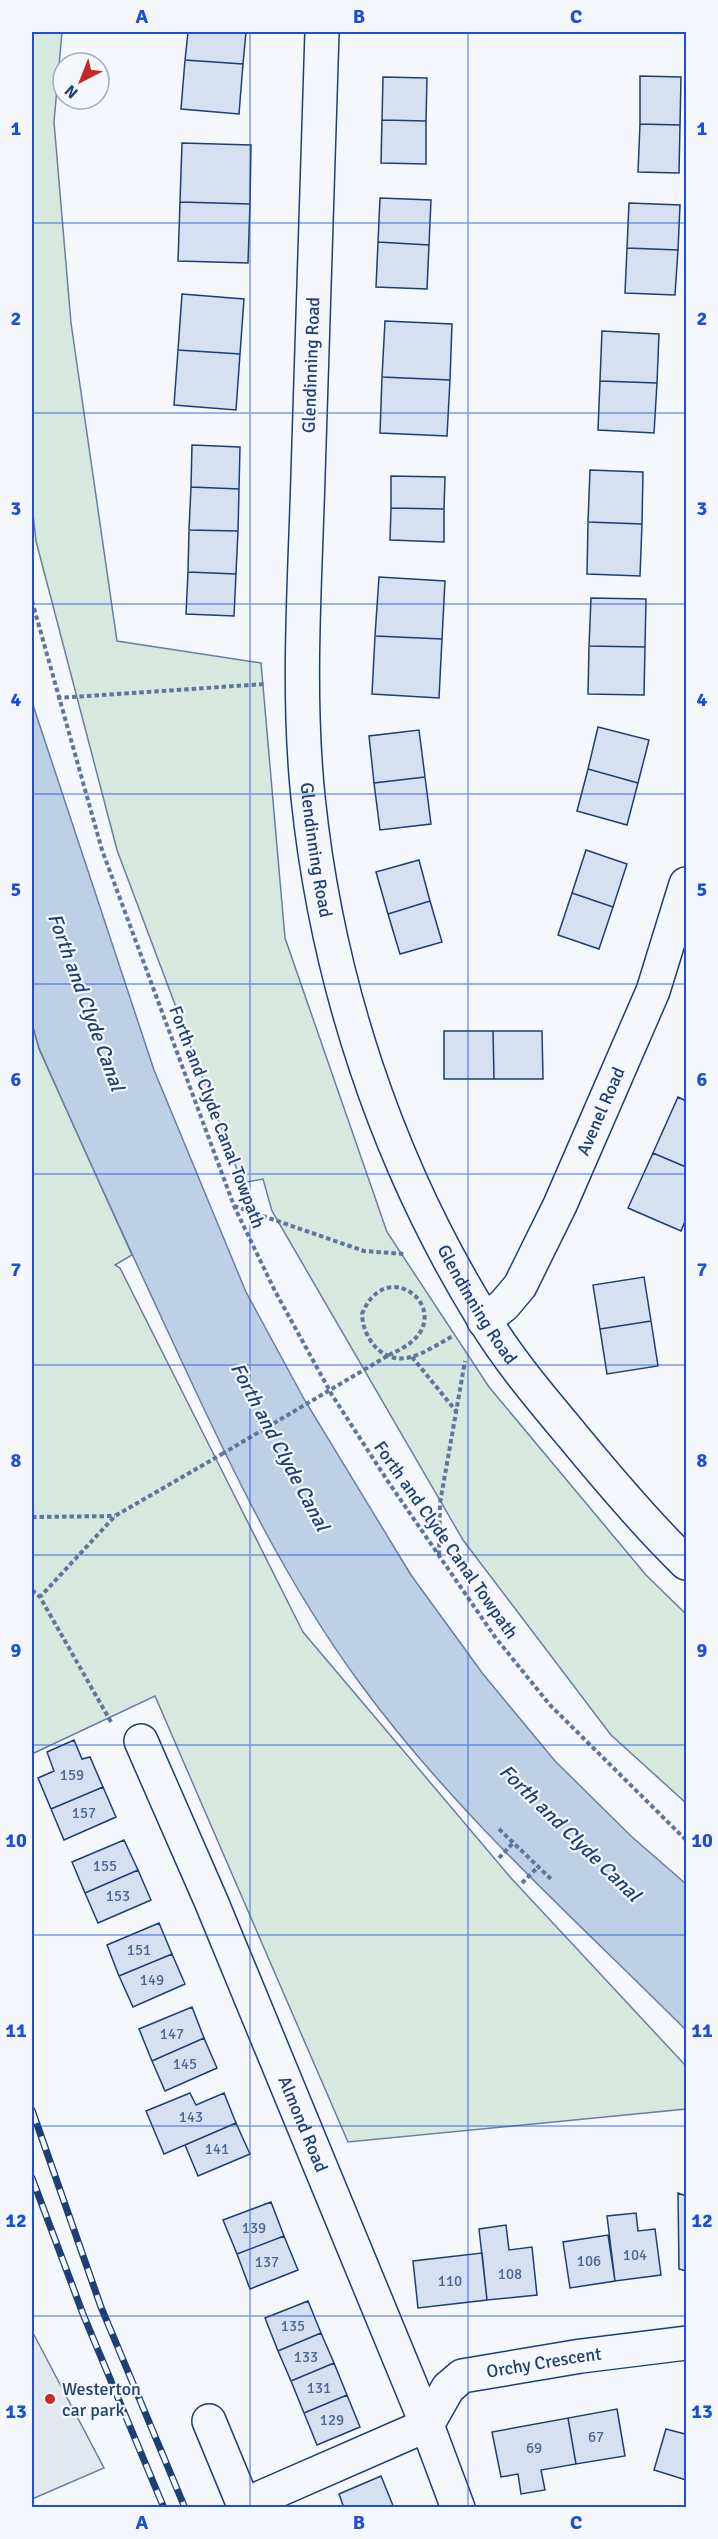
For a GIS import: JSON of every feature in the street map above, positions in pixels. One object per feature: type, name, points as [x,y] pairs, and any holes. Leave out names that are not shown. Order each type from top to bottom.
[{"type":"street","name":"Glendinning Road","points":[[322,32],[302,682],[308,798],[326,909],[353,1028],[399,1158],[447,1257],[484,1321],[537,1394],[598,1467],[687,1563]]},
{"type":"street","name":"Avenel Road","points":[[484,1321],[504,1305],[520,1286],[561,1205],[653,991],[687,884]]},
{"type":"street","name":"Almond Road","points":[[141,1741],[211,1901],[427,2425],[458,2508]]},
{"type":"street","name":"Orchy Crescent","points":[[427,2425],[448,2388],[462,2376],[569,2357],[687,2343]]},
{"type":"street","points":[[209,2421],[244,2506],[427,2425]]},
{"type":"path","name":"Forth and Clyde Canal Towpath","points":[[32,601],[56,698],[102,850],[234,1206],[275,1291],[333,1395],[495,1637],[550,1705],[687,1840]]},
{"type":"path","points":[[56,698],[302,682]]},
{"type":"path","points":[[234,1206],[364,1251],[447,1257]]},
{"type":"path","points":[[40,1597],[115,1516],[232,1448],[379,1361],[388,1355],[407,1345],[420,1334],[423,1322],[422,1306],[413,1292],[396,1286],[382,1287],[365,1306],[362,1314],[363,1326],[375,1347],[384,1354],[394,1357],[402,1358],[412,1357],[484,1321]]},
{"type":"path","points":[[439,1556],[440,1503],[464,1364],[484,1321]]},
{"type":"path","points":[[412,1357],[456,1412]]},
{"type":"path","points":[[32,1517],[115,1516]]},
{"type":"path","points":[[32,1590],[40,1597],[118,1733],[141,1741]]},
{"type":"path","points":[[499,1828],[552,1880]]},
{"type":"path","points":[[499,1858],[513,1843]]},
{"type":"path","points":[[522,1883],[538,1867]]},
{"type":"shaded area","points":[[32,32],[62,32],[60,51],[51,51],[51,111],[55,111],[54,122],[71,323],[117,641],[261,663],[285,938],[387,1232],[489,1387],[646,1575],[686,1614],[686,1803],[611,1735],[463,1540],[272,1211],[263,1179],[242,1183],[117,850],[36,541],[32,505]]},
{"type":"shaded area","points":[[32,1023],[39,1049],[132,1255],[115,1265],[120,1268],[303,1632],[511,1878],[686,2066],[686,2109],[348,2142],[155,1696],[32,1754]]},
{"type":"shaded area","name":"Westerton car park","points":[[32,2331],[104,2468],[32,2499]]},
{"type":"water","name":"Forth and Clyde Canal","points":[[32,702],[154,1070],[246,1292],[304,1399],[411,1575],[483,1674],[555,1761],[631,1836],[686,1884],[686,2030],[474,1819],[395,1729],[359,1682],[308,1606],[263,1528],[222,1446],[74,1127],[39,1048],[32,1023]]},
{"type":"building","points":[[188,32],[246,32],[243,64],[185,60]]},
{"type":"building","points":[[185,60],[243,64],[239,114],[181,109]]},
{"type":"building","points":[[640,76],[681,77],[680,125],[640,124]]},
{"type":"building","points":[[383,77],[427,78],[426,121],[382,120]]},
{"type":"building","points":[[382,120],[426,121],[426,164],[381,163]]},
{"type":"building","points":[[640,124],[680,125],[679,173],[638,172]]},
{"type":"building","points":[[182,143],[251,145],[250,204],[180,202]]},
{"type":"building","points":[[380,198],[431,200],[429,245],[378,242]]},
{"type":"building","points":[[180,202],[250,204],[248,263],[178,261]]},
{"type":"building","points":[[629,203],[680,205],[678,250],[627,248]]},
{"type":"building","points":[[378,242],[429,245],[427,289],[376,287]]},
{"type":"building","points":[[627,248],[678,250],[675,295],[625,293]]},
{"type":"building","points":[[182,294],[244,299],[240,354],[178,350]]},
{"type":"building","points":[[385,321],[452,324],[450,380],[382,377]]},
{"type":"building","points":[[602,331],[659,334],[657,383],[600,381]]},
{"type":"building","points":[[178,350],[240,354],[236,410],[174,405]]},
{"type":"building","points":[[382,377],[450,380],[447,436],[380,433]]},
{"type":"building","points":[[600,381],[657,383],[654,433],[598,430]]},
{"type":"building","points":[[192,445],[240,447],[239,489],[191,487]]},
{"type":"building","points":[[590,470],[643,472],[642,524],[588,522]]},
{"type":"building","points":[[391,476],[445,477],[444,509],[391,508]]},
{"type":"building","points":[[191,487],[239,489],[238,531],[189,530]]},
{"type":"building","points":[[391,508],[444,509],[444,542],[390,540]]},
{"type":"building","points":[[588,522],[642,524],[640,576],[587,574]]},
{"type":"building","points":[[189,530],[238,531],[236,574],[188,572]]},
{"type":"building","points":[[188,572],[236,574],[234,616],[186,614]]},
{"type":"building","points":[[379,577],[445,581],[442,639],[375,636]]},
{"type":"building","points":[[591,598],[646,599],[645,647],[589,646]]},
{"type":"building","points":[[375,636],[442,639],[439,698],[372,694]]},
{"type":"building","points":[[589,646],[645,647],[644,695],[588,694]]},
{"type":"building","points":[[598,727],[649,740],[638,783],[588,769]]},
{"type":"building","points":[[419,730],[425,777],[374,783],[369,736]]},
{"type":"building","points":[[588,769],[638,783],[627,825],[577,811]]},
{"type":"building","points":[[425,777],[431,824],[380,830],[374,783]]},
{"type":"building","points":[[586,850],[627,864],[613,907],[572,893]]},
{"type":"building","points":[[419,860],[430,901],[388,914],[376,872]]},
{"type":"building","points":[[572,893],[613,907],[599,949],[558,935]]},
{"type":"building","points":[[430,901],[442,942],[400,954],[388,914]]},
{"type":"building","points":[[444,1031],[493,1031],[494,1079],[444,1079]]},
{"type":"building","points":[[493,1031],[542,1031],[543,1079],[494,1079]]},
{"type":"building","points":[[678,1097],[686,1101],[686,1167],[653,1153]]},
{"type":"building","points":[[653,1153],[686,1167],[686,1219],[681,1231],[628,1208]]},
{"type":"building","points":[[644,1277],[651,1321],[600,1329],[593,1285]]},
{"type":"building","points":[[651,1321],[658,1366],[607,1374],[600,1329]]},
{"type":"building","points":[[74,1740],[82,1759],[90,1757],[103,1787],[51,1809],[38,1778],[54,1771],[47,1752]]},
{"type":"building","points":[[103,1787],[116,1817],[64,1840],[51,1809]]},
{"type":"building","points":[[124,1840],[138,1870],[85,1893],[72,1862]]},
{"type":"building","points":[[138,1870],[151,1900],[98,1923],[85,1893]]},
{"type":"building","points":[[159,1923],[172,1954],[119,1976],[107,1945]]},
{"type":"building","points":[[172,1954],[185,1984],[133,2007],[119,1976]]},
{"type":"building","points":[[192,2007],[204,2038],[152,2061],[139,2029]]},
{"type":"building","points":[[204,2038],[217,2068],[165,2091],[152,2061]]},
{"type":"building","points":[[190,2093],[196,2105],[224,2093],[236,2123],[164,2154],[146,2111]]},
{"type":"building","points":[[236,2123],[250,2154],[198,2176],[185,2145]]},
{"type":"building","points":[[678,2193],[686,2196],[686,2271],[679,2269]]},
{"type":"building","points":[[271,2202],[284,2236],[237,2254],[223,2220]]},
{"type":"building","points":[[636,2213],[638,2231],[655,2229],[661,2275],[615,2281],[607,2216]]},
{"type":"building","points":[[506,2225],[509,2250],[532,2247],[537,2295],[487,2300],[479,2229]]},
{"type":"building","points":[[608,2235],[615,2281],[570,2288],[563,2242]]},
{"type":"building","points":[[284,2236],[298,2270],[250,2289],[237,2254]]},
{"type":"building","points":[[482,2253],[487,2300],[418,2308],[413,2261]]},
{"type":"building","points":[[308,2301],[321,2333],[278,2351],[265,2318]]},
{"type":"building","points":[[321,2333],[334,2363],[291,2381],[278,2351]]},
{"type":"building","points":[[334,2363],[347,2395],[304,2413],[291,2381]]},
{"type":"building","points":[[347,2395],[360,2427],[317,2445],[304,2413]]},
{"type":"building","points":[[617,2409],[625,2456],[576,2464],[568,2418]]},
{"type":"building","points":[[568,2418],[576,2464],[541,2470],[545,2490],[521,2494],[518,2474],[501,2477],[492,2432]]},
{"type":"building","points":[[666,2429],[685,2434],[686,2430],[686,2480],[654,2470]]},
{"type":"building","points":[[381,2476],[394,2508],[344,2508],[339,2494]]},
{"type":"railway","points":[[32,2110],[101,2307],[185,2508]]},
{"type":"railway","points":[[32,2178],[83,2314],[164,2508]]},
{"type":"place","name":"Westerton car park","points":[[50,2399]]}]
